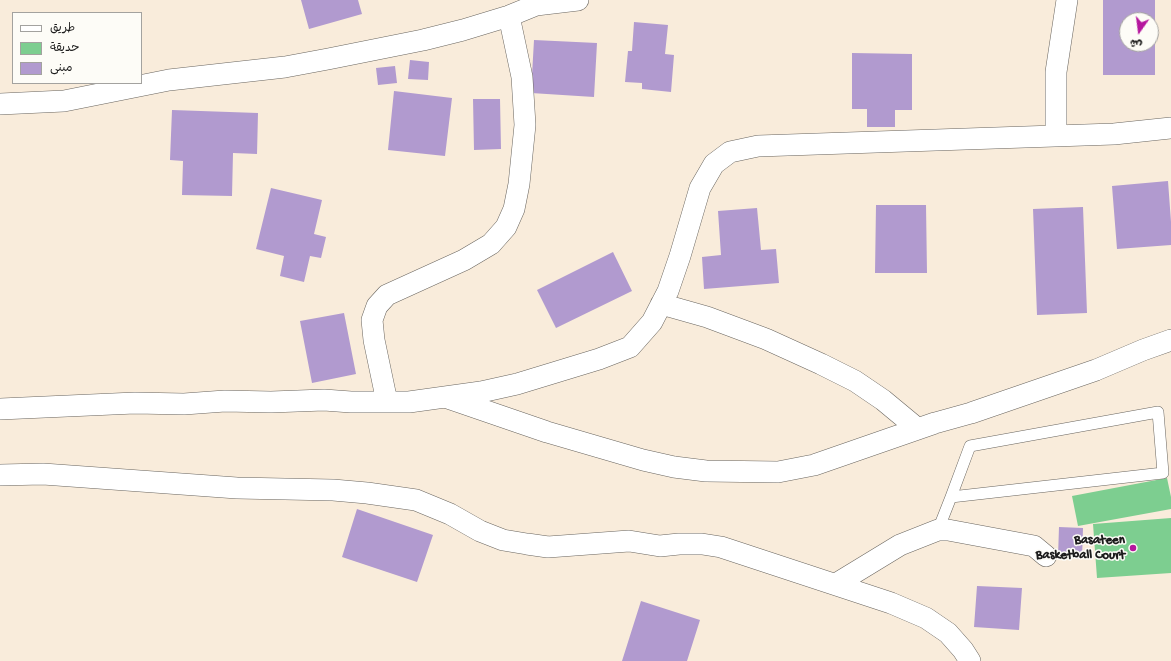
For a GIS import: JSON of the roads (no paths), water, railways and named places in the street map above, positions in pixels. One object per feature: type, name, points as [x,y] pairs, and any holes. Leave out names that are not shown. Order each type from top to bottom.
[{"type":"street","points":[[0,104],[64,101],[169,80],[262,70],[328,60],[463,30],[509,16],[536,5],[578,0]]},
{"type":"street","points":[[1056,136],[1056,72],[1067,0]]},
{"type":"street","points":[[387,402],[374,340],[372,320],[376,306],[387,295],[464,260],[491,244],[506,227],[514,209],[519,184],[525,125],[522,77],[509,16]]},
{"type":"street","points":[[0,409],[135,403],[184,404],[225,401],[271,402],[324,400],[351,402],[409,402],[481,392],[517,384],[599,359],[630,347],[652,322],[668,291],[700,188],[714,164],[730,152],[758,146],[1114,134],[1171,128]]},
{"type":"street","points":[[661,304],[707,318],[766,339],[821,364],[855,381],[883,400],[918,429]]},
{"type":"street","points":[[446,397],[547,432],[643,460],[674,467],[706,471],[778,472],[814,465],[918,429],[971,413],[1096,370],[1171,340]]},
{"type":"street","points":[[0,475],[43,474],[237,488],[333,490],[366,493],[416,500],[450,514],[480,531],[503,540],[548,547],[628,541],[660,546],[702,544],[721,547],[891,603],[926,618],[948,633],[963,650],[970,661]]},
{"type":"street","points":[[836,584],[900,545],[938,530],[948,530],[1034,546],[1046,556]]},
{"type":"lane","points":[[938,530],[970,446],[1158,412],[1163,473],[951,497]]},
{"type":"place","name":"Basateen Basketball Court","points":[[1133,548]]}]
